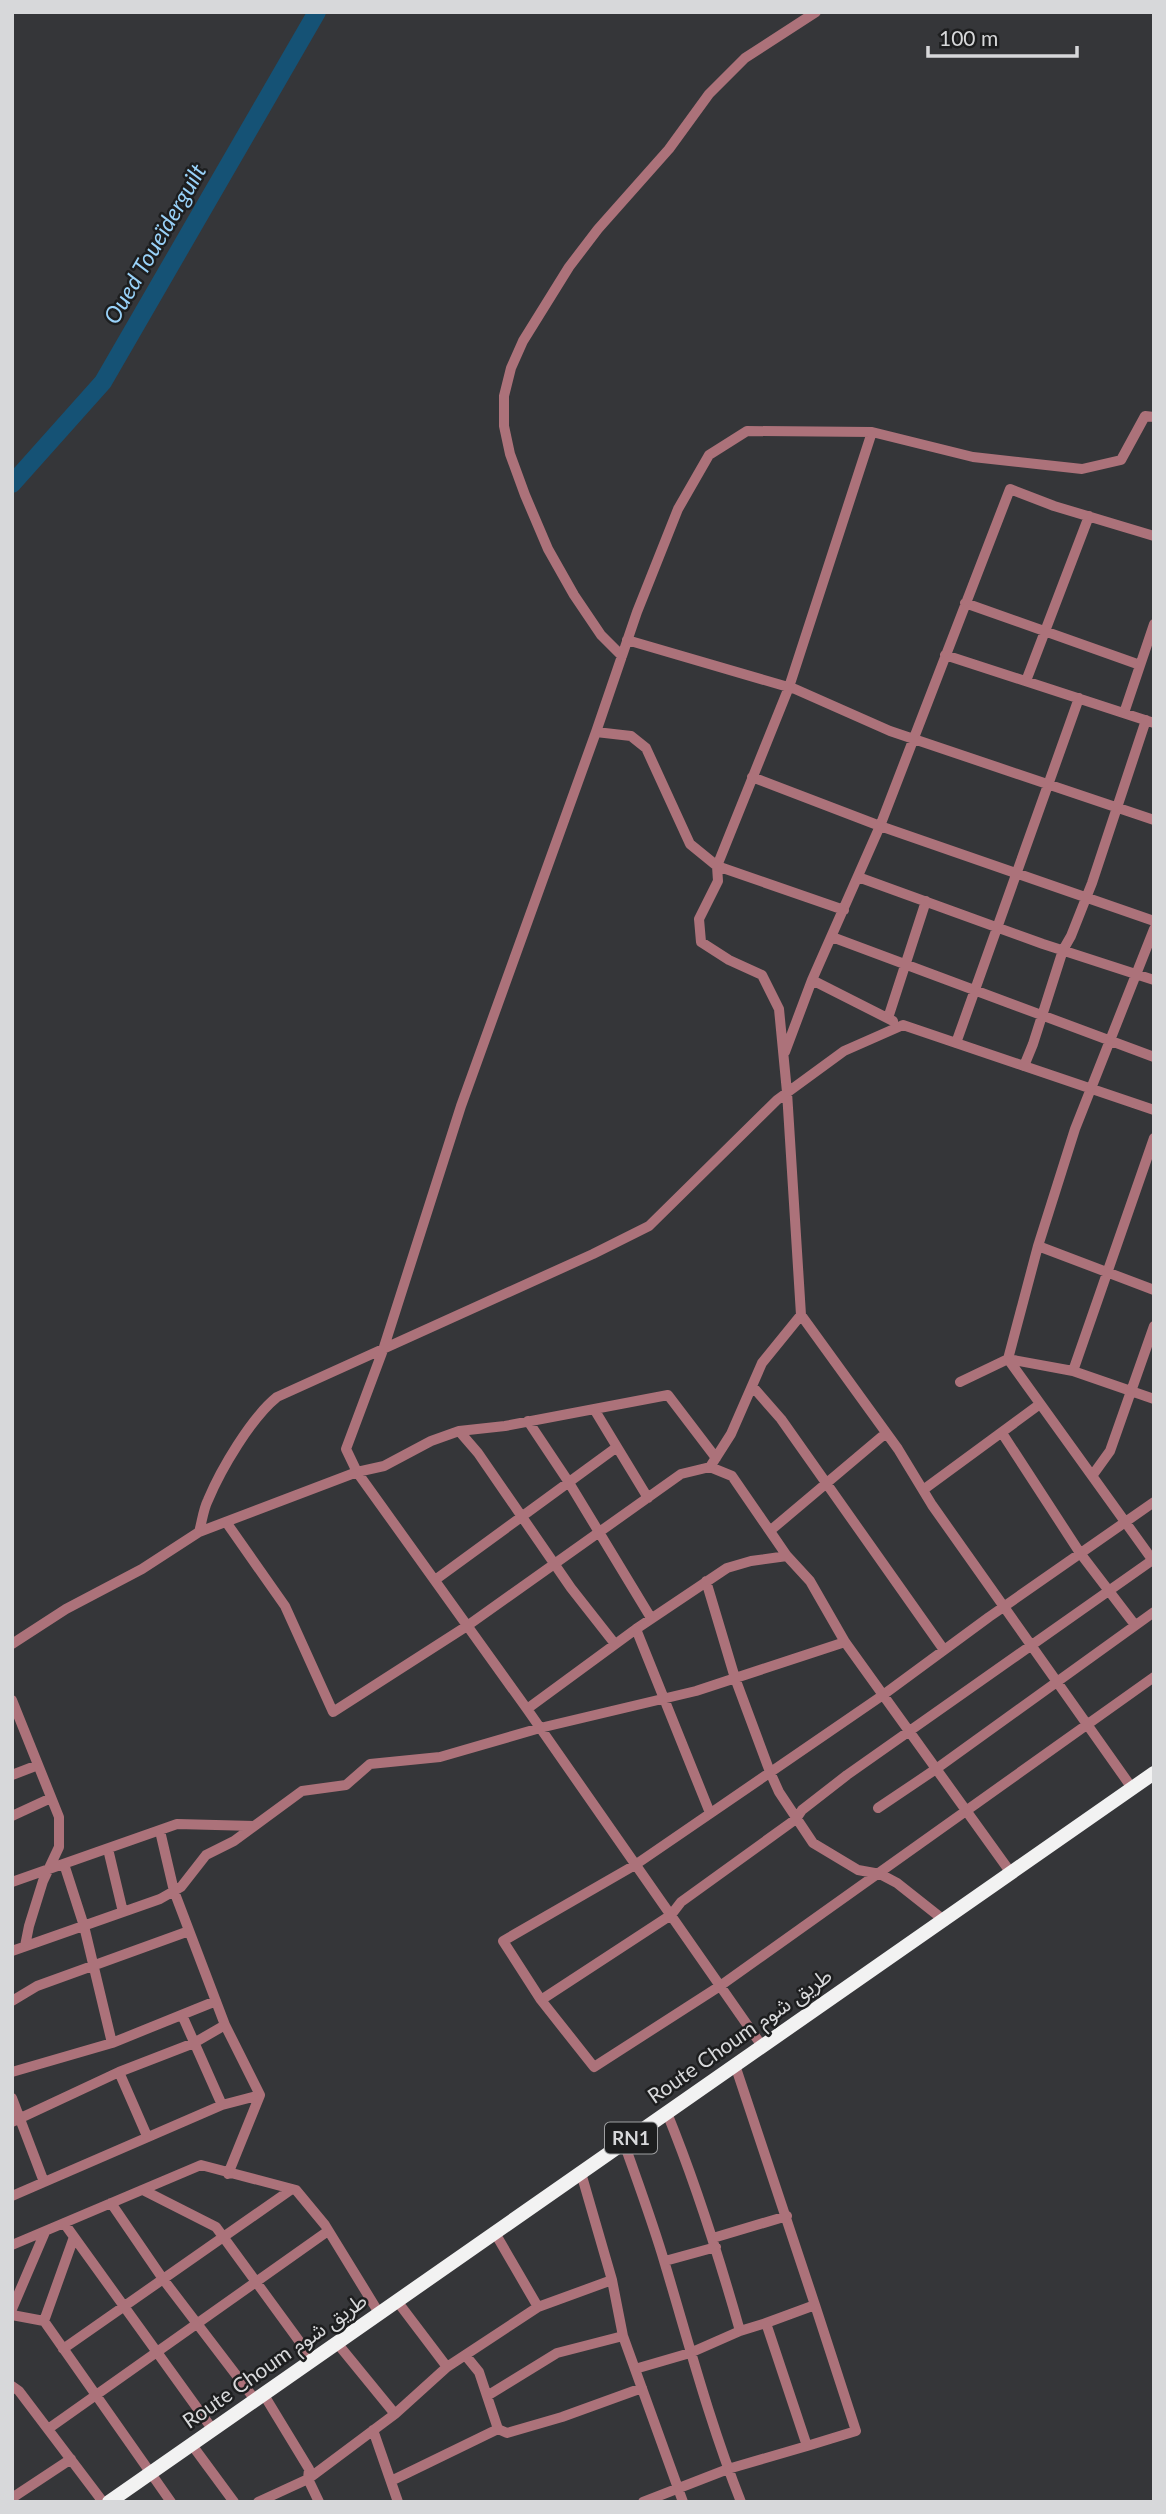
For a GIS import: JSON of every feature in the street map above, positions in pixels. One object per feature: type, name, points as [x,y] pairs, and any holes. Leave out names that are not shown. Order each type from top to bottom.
[{"type":"highway","name":"Route Choum طريق شوم","points":[[109,2502],[1154,1773]]},
{"type":"street","points":[[622,656],[601,635],[574,595],[548,549],[524,495],[504,426],[504,396],[511,368],[523,341],[569,267],[598,229],[653,169],[714,87],[745,58],[816,12]]},
{"type":"street","points":[[762,2046],[540,1727],[357,1472],[346,1449],[383,1350],[461,1106],[627,640],[678,509],[709,455],[747,431],[872,432],[973,457],[1082,469],[1121,460],[1145,416],[1154,417]]},
{"type":"street","points":[[872,432],[789,687],[716,866],[718,881],[699,919],[701,943],[762,975],[779,1009],[788,1092],[801,1315],[1132,1788]]},
{"type":"street","points":[[784,1056],[813,981],[880,826],[1010,489],[1054,506],[1154,536]]},
{"type":"street","points":[[1026,681],[1089,516]]},
{"type":"street","points":[[965,603],[1140,665]]},
{"type":"street","points":[[1124,713],[1154,624]]},
{"type":"street","points":[[627,640],[789,687],[914,739],[1154,820]]},
{"type":"street","points":[[945,655],[1150,722],[1116,808],[1072,936],[1063,950],[1024,1066]]},
{"type":"street","points":[[956,1043],[1079,698]]},
{"type":"street","points":[[596,732],[631,736],[646,748],[690,844],[716,866],[844,910]]},
{"type":"street","points":[[752,777],[880,826],[1154,921]]},
{"type":"street","points":[[858,877],[998,928],[1154,980]]},
{"type":"street","points":[[888,1018],[926,901]]},
{"type":"street","points":[[1008,1359],[1038,1246],[1075,1129],[1154,929]]},
{"type":"street","points":[[832,937],[1154,1058]]},
{"type":"street","points":[[813,981],[903,1025],[1154,1110]]},
{"type":"street","points":[[199,1532],[207,1501],[261,1410],[277,1397],[649,1226],[777,1100],[844,1051],[903,1025]]},
{"type":"street","points":[[1073,1371],[1154,1138]]},
{"type":"street","points":[[1038,1246],[1154,1290]]},
{"type":"street","points":[[226,1522],[285,1606],[333,1712],[467,1626],[681,1474],[713,1462],[731,1434],[762,1363],[801,1315]]},
{"type":"street","points":[[1092,1476],[1110,1451],[1154,1326]]},
{"type":"street","points":[[541,2000],[671,1915],[681,1902],[796,1819],[802,1810],[820,1796],[1153,1560],[1008,1359]]},
{"type":"street","points":[[961,1382],[1008,1359],[1073,1371],[1154,1399]]},
{"type":"street","points":[[753,1387],[781,1419],[944,1650]]},
{"type":"street","points":[[12,1644],[66,1609],[142,1569],[199,1532],[357,1472],[384,1466],[432,1441],[459,1431],[528,1422],[668,1395],[713,1462],[732,1476],[787,1556],[810,1581],[845,1643],[1011,1873]]},
{"type":"street","points":[[923,1490],[1040,1404]]},
{"type":"street","points":[[594,1409],[648,1498]]},
{"type":"street","points":[[528,1422],[568,1481],[651,1618]]},
{"type":"street","points":[[459,1431],[478,1453],[555,1565],[615,1644]]},
{"type":"street","points":[[771,1530],[886,1433]]},
{"type":"street","points":[[1002,1433],[1080,1553],[1135,1625]]},
{"type":"street","points":[[435,1580],[617,1447]]},
{"type":"street","points":[[1154,1502],[1004,1606],[883,1695],[635,1865],[503,1941],[541,2000],[594,2067],[720,1986],[1154,1677]]},
{"type":"street","points":[[527,1709],[651,1618],[727,1568],[751,1560],[787,1556]]},
{"type":"street","points":[[706,1581],[735,1678],[770,1772],[796,1819],[813,1843],[825,1852],[858,1870],[880,1874],[897,1883],[945,1921]]},
{"type":"street","points":[[878,1808],[1154,1612]]},
{"type":"street","points":[[636,1629],[710,1813]]},
{"type":"street","points":[[12,1951],[160,1899],[181,1887],[206,1855],[234,1841],[302,1791],[346,1785],[370,1764],[440,1756],[540,1727],[664,1699],[845,1643]]},
{"type":"street","points":[[12,1700],[60,1817],[59,1847],[48,1870],[29,1926],[25,1947]]},
{"type":"street","points":[[12,1775],[38,1765]]},
{"type":"street","points":[[12,1816],[51,1798]]},
{"type":"street","points":[[12,1882],[177,1825],[254,1826]]},
{"type":"street","points":[[160,1830],[174,1891],[225,2025],[260,2095],[228,2174]]},
{"type":"street","points":[[108,1849],[123,1912]]},
{"type":"street","points":[[64,1864],[84,1926],[112,2043]]},
{"type":"street","points":[[12,2001],[37,1986],[190,1931]]},
{"type":"street","points":[[12,2072],[112,2043],[216,2001]]},
{"type":"street","points":[[182,2015],[222,2105]]},
{"type":"street","points":[[16,2120],[119,2072],[194,2043],[225,2025]]},
{"type":"street","points":[[643,2502],[728,2469],[856,2431],[735,2065]]},
{"type":"street","points":[[119,2072],[147,2136]]},
{"type":"street","points":[[12,2196],[222,2105],[260,2095]]},
{"type":"street","points":[[12,2098],[16,2120],[44,2182]]},
{"type":"street","points":[[667,2113],[715,2242],[740,2331]]},
{"type":"street","points":[[624,2143],[664,2261],[690,2353],[741,2502]]},
{"type":"street","points":[[12,2245],[201,2165],[296,2190],[328,2231],[379,2313]]},
{"type":"street","points":[[580,2173],[612,2280],[623,2336],[683,2502]]},
{"type":"street","points":[[63,2349],[292,2189]]},
{"type":"street","points":[[144,2190],[216,2227],[313,2360]]},
{"type":"street","points":[[111,2203],[197,2324],[260,2398],[309,2469],[308,2479],[319,2502]]},
{"type":"street","points":[[664,2261],[787,2216]]},
{"type":"street","points":[[64,2223],[213,2430]]},
{"type":"street","points":[[48,2429],[328,2231]]},
{"type":"street","points":[[12,2309],[45,2232]]},
{"type":"street","points":[[495,2233],[538,2307]]},
{"type":"street","points":[[44,2321],[74,2237]]},
{"type":"street","points":[[258,2502],[308,2479],[394,2414],[447,2367],[538,2307],[612,2280]]},
{"type":"street","points":[[397,2301],[447,2367]]},
{"type":"street","points":[[635,2369],[690,2353],[740,2331],[815,2305]]},
{"type":"street","points":[[12,2315],[44,2321],[171,2502]]},
{"type":"street","points":[[766,2323],[807,2446]]},
{"type":"street","points":[[487,2396],[556,2353],[623,2336]]},
{"type":"street","points":[[337,2343],[394,2414]]},
{"type":"street","points":[[466,2356],[479,2372],[498,2429],[507,2433],[562,2417],[642,2388]]},
{"type":"street","points":[[12,2386],[103,2502]]},
{"type":"street","points":[[391,2481],[498,2429]]},
{"type":"street","points":[[373,2430],[398,2502]]},
{"type":"street","points":[[192,2445],[233,2502]]},
{"type":"street","points":[[13,2495],[71,2459]]},
{"type":"waterway","name":"Oued Toueïderguilt","points":[[12,484],[103,382],[317,12]]}]
